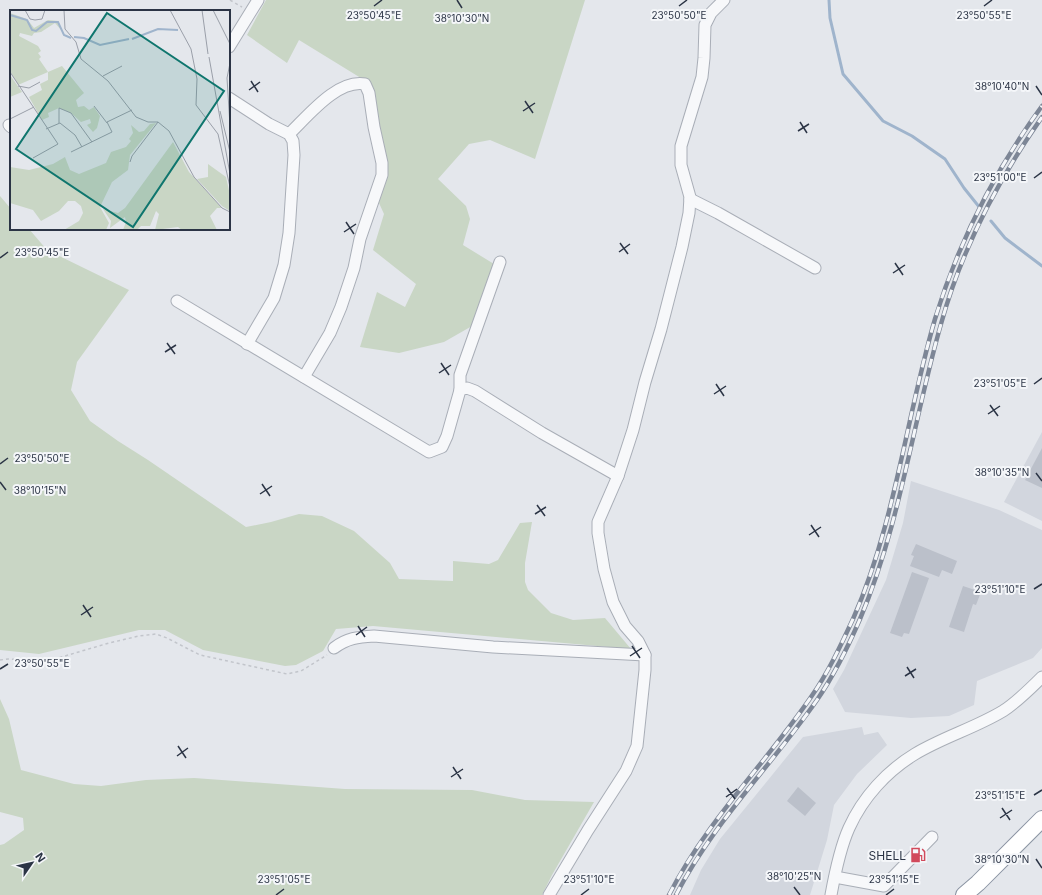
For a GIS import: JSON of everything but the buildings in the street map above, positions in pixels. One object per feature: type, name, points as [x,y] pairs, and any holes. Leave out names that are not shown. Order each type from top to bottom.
[{"type":"highway","points":[[964,895],[972,889],[1042,819]]},
{"type":"street","points":[[230,45],[258,0]]},
{"type":"street","points":[[549,895],[626,771],[637,746],[645,670],[645,654],[638,641],[625,626],[613,602],[604,569],[598,533],[598,522],[618,476],[633,430],[645,382],[662,330],[684,240],[690,199],[681,165],[680,146],[702,77],[705,25],[712,13],[724,0]]},
{"type":"street","points":[[289,134],[334,91],[358,82],[365,84],[382,163],[382,175],[360,239],[354,268],[341,307],[330,332],[304,377]]},
{"type":"street","points":[[230,99],[269,124],[289,134],[293,141],[294,156],[289,233],[284,265],[274,298],[247,344]]},
{"type":"street","points":[[690,199],[718,213],[815,268]]},
{"type":"street","points":[[177,301],[429,452],[442,447],[447,436],[460,390],[460,375],[500,262]]},
{"type":"street","points":[[460,390],[467,388],[475,391],[618,476]]},
{"type":"street","points":[[334,648],[342,641],[357,637],[374,636],[493,647],[645,654]]},
{"type":"street","points":[[831,895],[849,828],[864,802],[886,777],[916,753],[980,724],[1003,711],[1042,677]]},
{"type":"street","points":[[835,877],[884,886],[932,838]]},
{"type":"path","points":[[230,0],[251,12]]},
{"type":"path","points":[[0,660],[48,661],[108,643],[156,634],[200,655],[287,674],[301,671],[325,657],[334,648]]},
{"type":"shaded area","points":[[1042,432],[1042,521],[1004,502]]},
{"type":"shaded area","points":[[911,481],[999,510],[1042,530],[1042,648],[1033,658],[977,681],[974,705],[949,716],[911,718],[845,712],[833,689],[844,670],[886,580],[903,523]]},
{"type":"shaded area","points":[[862,727],[864,735],[878,732],[887,745],[857,774],[834,805],[827,840],[810,895],[690,895],[701,870],[720,839],[803,737]]},
{"type":"green space","points":[[266,0],[585,0],[535,159],[490,140],[469,144],[438,179],[466,206],[470,219],[463,245],[494,264],[472,326],[444,342],[399,353],[360,347],[377,292],[405,307],[416,284],[373,250],[384,214],[379,203],[386,165],[369,83],[299,40],[287,63],[247,35]]},
{"type":"green space","points":[[0,196],[10,208],[10,230],[30,230],[47,250],[129,290],[77,362],[71,390],[90,421],[246,527],[299,514],[322,516],[354,531],[390,563],[399,579],[453,581],[453,561],[489,564],[498,560],[520,523],[532,522],[525,563],[525,582],[528,590],[551,613],[573,620],[605,618],[631,649],[373,626],[336,629],[323,651],[296,665],[285,666],[203,650],[165,630],[139,630],[39,654],[0,650]]},
{"type":"green space","points":[[0,699],[9,719],[21,770],[74,784],[101,786],[146,780],[194,778],[345,789],[472,790],[525,800],[594,802],[542,895],[0,895],[0,845],[4,844],[24,830],[23,818],[0,812]]},
{"type":"waterway","points":[[829,0],[830,18],[843,74],[883,121],[912,136],[945,159],[964,188],[980,208]]},
{"type":"waterway","points":[[991,221],[1005,238],[1042,266]]},
{"type":"railway","points":[[669,895],[700,843],[811,697],[829,669],[844,639],[867,583],[890,508],[925,356],[944,291],[980,208],[1009,156],[1042,106]]},
{"type":"railway","points":[[676,895],[707,843],[817,700],[835,671],[851,640],[874,583],[886,547],[931,361],[949,297],[982,217],[1010,166],[1042,117]]},
{"type":"place","name":"SHELL","points":[[918,855]]}]
